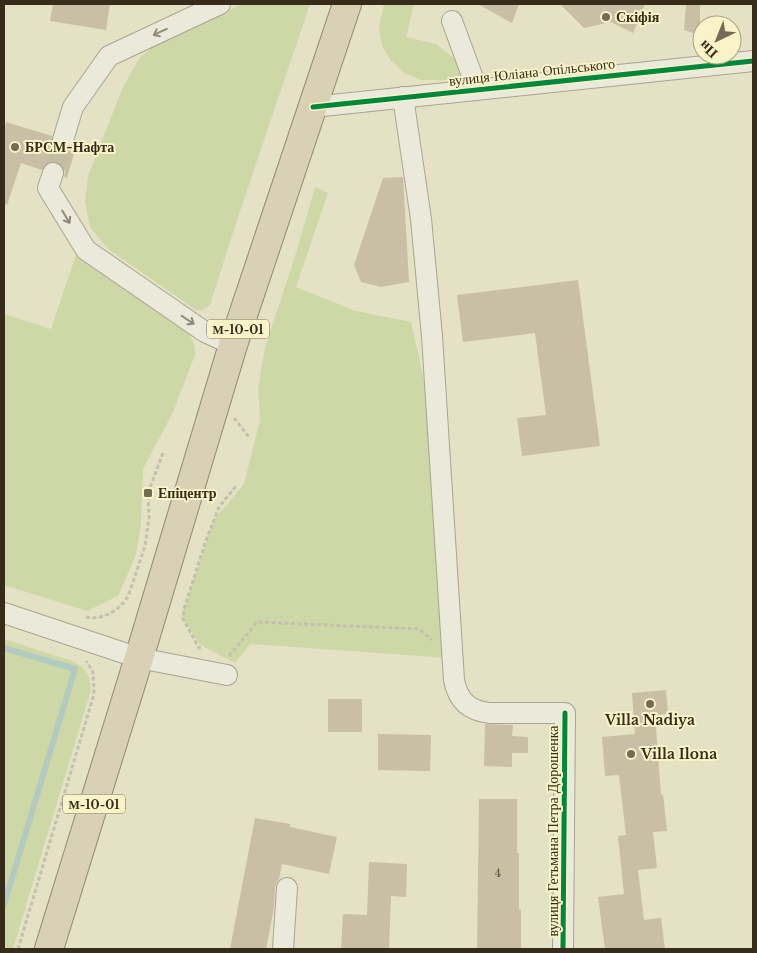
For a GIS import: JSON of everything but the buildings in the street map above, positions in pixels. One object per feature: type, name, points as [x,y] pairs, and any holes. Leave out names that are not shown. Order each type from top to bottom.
[{"type":"highway","name":"М-10-01","points":[[49,949],[233,345],[348,4]]},
{"type":"street","points":[[63,140],[73,107],[109,56],[183,12],[220,4]]},
{"type":"street","points":[[452,21],[477,90]]},
{"type":"street","name":"вулиця Юліана Опільського","points":[[313,107],[753,61]]},
{"type":"street","points":[[403,97],[420,219],[432,336],[452,656]]},
{"type":"street","points":[[53,173],[48,188],[86,250],[205,332],[233,345]]},
{"type":"street","points":[[4,613],[139,658],[227,667]]},
{"type":"street","name":"вулиця Гетьмана Петра Дорошенка","points":[[452,656],[456,689],[465,704],[473,709],[490,713],[565,713],[563,949]]},
{"type":"street","points":[[283,949],[287,888]]},
{"type":"path","points":[[82,616],[90,618],[104,616],[117,610],[130,594],[145,546],[149,518],[148,493],[163,453]]},
{"type":"path","points":[[208,652],[199,648],[183,619],[184,609],[205,543],[219,508],[236,486]]},
{"type":"path","points":[[227,667],[257,622],[419,629],[452,656]]},
{"type":"path","points":[[18,949],[94,694],[94,672],[80,657]]},
{"type":"green space","points":[[242,4],[310,4],[210,305],[202,310],[196,310],[108,249],[90,227],[85,202],[88,176],[123,87],[139,59],[156,43]]},
{"type":"green space","points":[[384,4],[414,4],[406,37],[436,44],[460,63],[463,80],[421,80],[404,73],[391,61],[382,46],[379,28]]},
{"type":"green space","points":[[315,187],[328,193],[296,287],[356,311],[411,322],[429,403],[448,658],[250,644],[235,663],[200,645],[183,619],[213,521],[244,484],[260,420],[258,388],[265,348]]},
{"type":"green space","points":[[77,252],[187,331],[195,351],[173,412],[143,469],[141,524],[136,555],[118,596],[87,611],[4,585],[4,314],[51,329]]},
{"type":"green space","points":[[4,639],[72,661],[86,672],[90,680],[91,690],[13,949],[4,949]]},
{"type":"waterway","points":[[4,648],[75,669],[4,905]]},
{"type":"tunnel","points":[[53,173],[63,140]]},
{"type":"cycle path","points":[[313,107],[753,61]]},
{"type":"cycle path","points":[[563,949],[565,713]]},
{"type":"place","name":"Скіфія","points":[[606,17]]},
{"type":"place","name":"БРСМ-Нафта","points":[[15,147]]},
{"type":"place","name":"Епіцентр","points":[[148,493]]},
{"type":"place","name":"Villa Nadiya","points":[[650,704]]},
{"type":"place","name":"Villa Ilona","points":[[631,754]]}]
